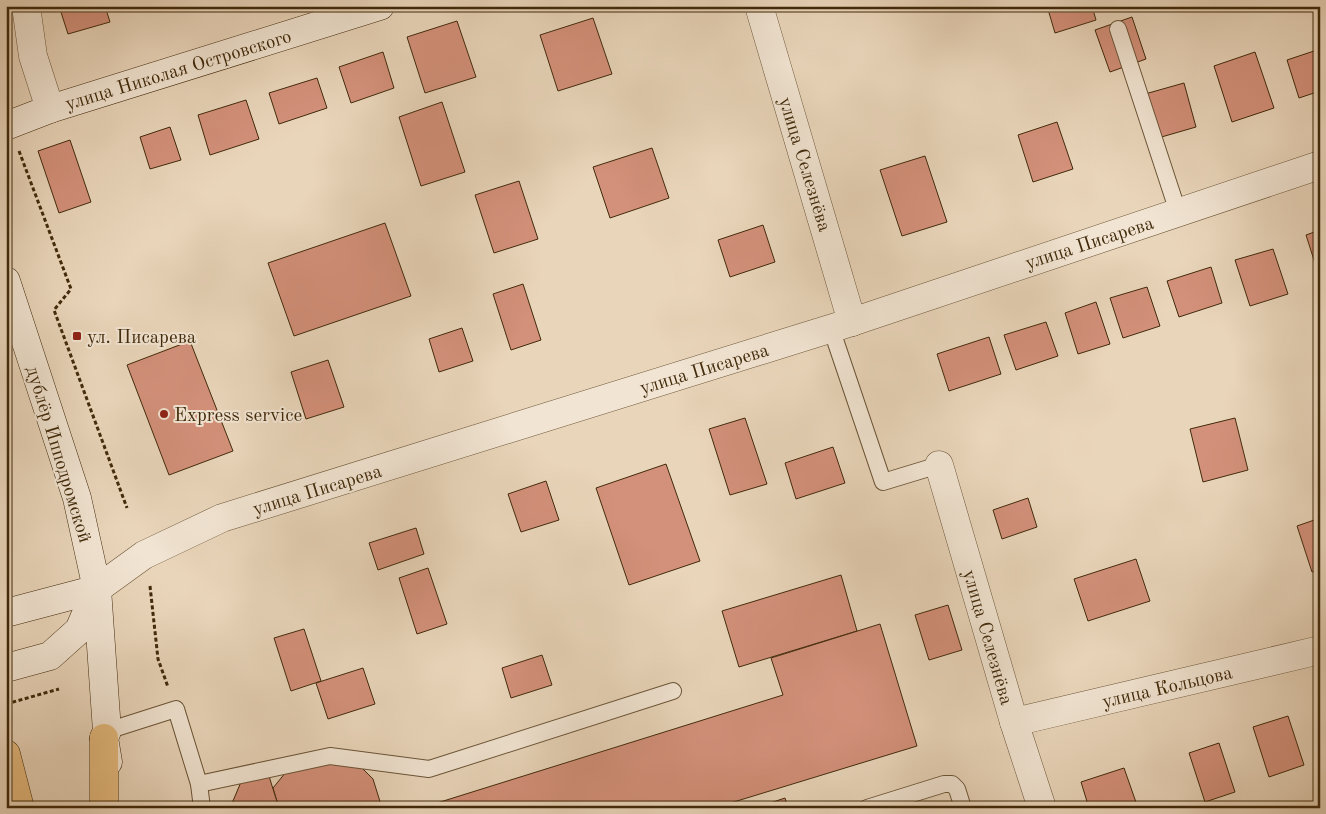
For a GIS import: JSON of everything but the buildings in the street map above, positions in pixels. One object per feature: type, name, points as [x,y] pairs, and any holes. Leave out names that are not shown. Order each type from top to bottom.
[{"type":"highway","points":[[104,808],[105,734]]},
{"type":"highway","points":[[6,754],[20,808]]},
{"type":"street","points":[[26,6],[33,56],[50,110]]},
{"type":"street","name":"улица Николая Островского","points":[[8,125],[380,6]]},
{"type":"street","name":"улица Селезнёва","points":[[759,6],[842,325]]},
{"type":"street","name":"улица Писарева","points":[[6,614],[97,589],[144,555],[222,518],[842,325],[1320,165]]},
{"type":"street","name":"дублёр Ипподромской","points":[[6,281],[77,498],[97,589],[105,734],[116,808]]},
{"type":"street","name":"улица Селезнёва","points":[[939,465],[1014,722],[1042,808]]},
{"type":"street","points":[[14,666],[50,656],[79,630],[97,589]]},
{"type":"street","name":"улица Кольцова","points":[[1014,722],[1320,650]]},
{"type":"lane","points":[[1118,29],[1178,212]]},
{"type":"lane","points":[[842,325],[883,482],[939,465]]},
{"type":"lane","points":[[199,784],[330,756],[429,769],[673,691]]},
{"type":"lane","points":[[105,734],[176,709],[199,784],[202,808]]},
{"type":"lane","points":[[867,808],[900,803],[944,784],[952,784],[957,789],[963,808]]},
{"type":"path","points":[[8,125],[71,289],[54,310],[126,508]]},
{"type":"path","points":[[150,583],[158,659],[176,709]]},
{"type":"path","points":[[6,704],[59,689]]},
{"type":"place","name":"ул. Писарева","points":[[77,336]]},
{"type":"place","name":"Express service","points":[[164,414]]}]
